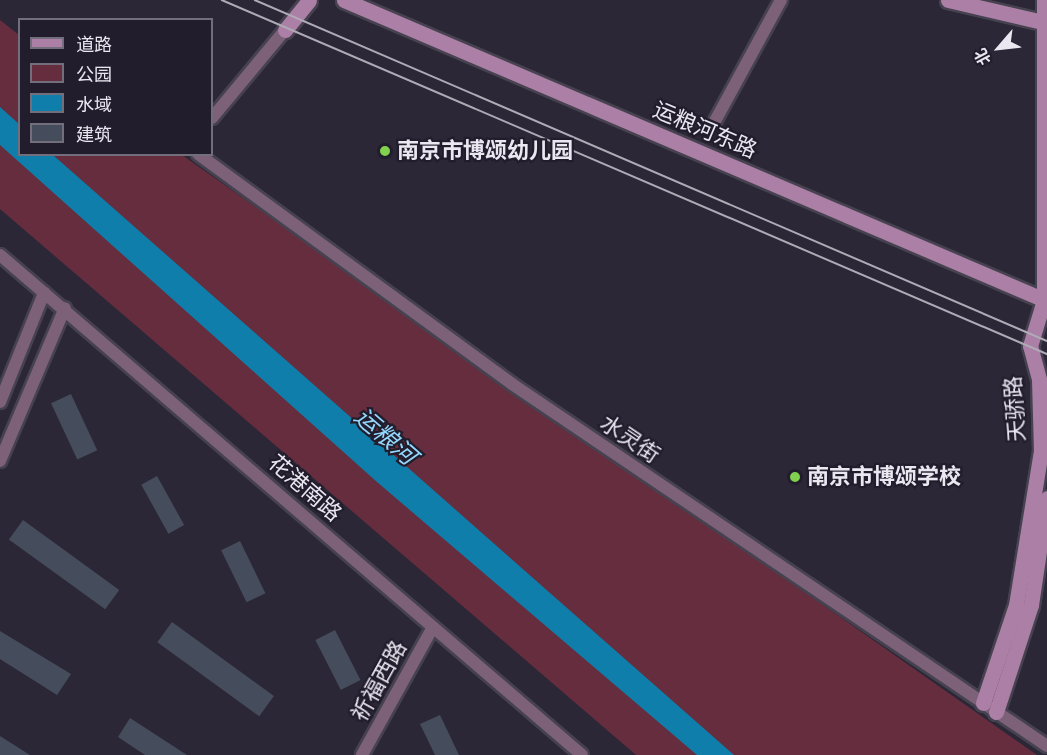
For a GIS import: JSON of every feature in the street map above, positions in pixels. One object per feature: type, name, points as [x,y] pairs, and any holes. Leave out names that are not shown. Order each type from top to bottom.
[{"type":"street","points":[[213,117],[309,0]]},
{"type":"street","name":"运粮河东路","points":[[344,0],[1046,300]]},
{"type":"street","points":[[715,121],[781,0]]},
{"type":"street","points":[[948,0],[1045,23]]},
{"type":"street","name":"天骄路","points":[[982,703],[1016,605],[1039,463],[1039,379],[1030,346],[1046,300],[1044,0]]},
{"type":"street","name":"水灵街","points":[[201,156],[512,384],[1047,746]]},
{"type":"street","name":"花港南路","points":[[0,255],[65,308],[582,755]]},
{"type":"street","points":[[0,402],[44,293]]},
{"type":"street","points":[[0,461],[65,308]]},
{"type":"street","points":[[996,712],[1031,605],[1047,498]]},
{"type":"street","name":"祈福西路","points":[[362,755],[433,627]]},
{"type":"green space","points":[[0,20],[18,34],[18,156],[183,156],[1037,755],[636,755],[0,209]]},
{"type":"water","points":[[0,107],[18,123],[18,156],[54,156],[734,755],[697,755],[377,482],[0,145]]},
{"type":"building","points":[[71,394],[97,450],[77,459],[51,403]]},
{"type":"building","points":[[157,476],[184,525],[168,534],[141,485]]},
{"type":"building","points":[[23,520],[119,590],[105,609],[9,539]]},
{"type":"building","points":[[240,541],[265,593],[247,602],[221,550]]},
{"type":"building","points":[[172,622],[274,696],[259,716],[157,642]]},
{"type":"building","points":[[335,630],[360,680],[341,690],[315,640]]},
{"type":"building","points":[[0,631],[71,674],[57,695],[0,659]]},
{"type":"building","points":[[440,715],[459,755],[435,755],[420,724]]},
{"type":"building","points":[[130,718],[187,755],[145,755],[118,737]]},
{"type":"building","points":[[0,736],[30,755],[0,755]]},
{"type":"tram line","points":[[222,0],[1047,354]]},
{"type":"tram line","points":[[255,0],[1047,341]]},
{"type":"place","name":"南京市博颂幼儿园","points":[[385,151]]},
{"type":"place","name":"南京市博颂学校","points":[[795,477]]},
{"type":"water label","name":"运粮河","points":[[385,437]]}]
